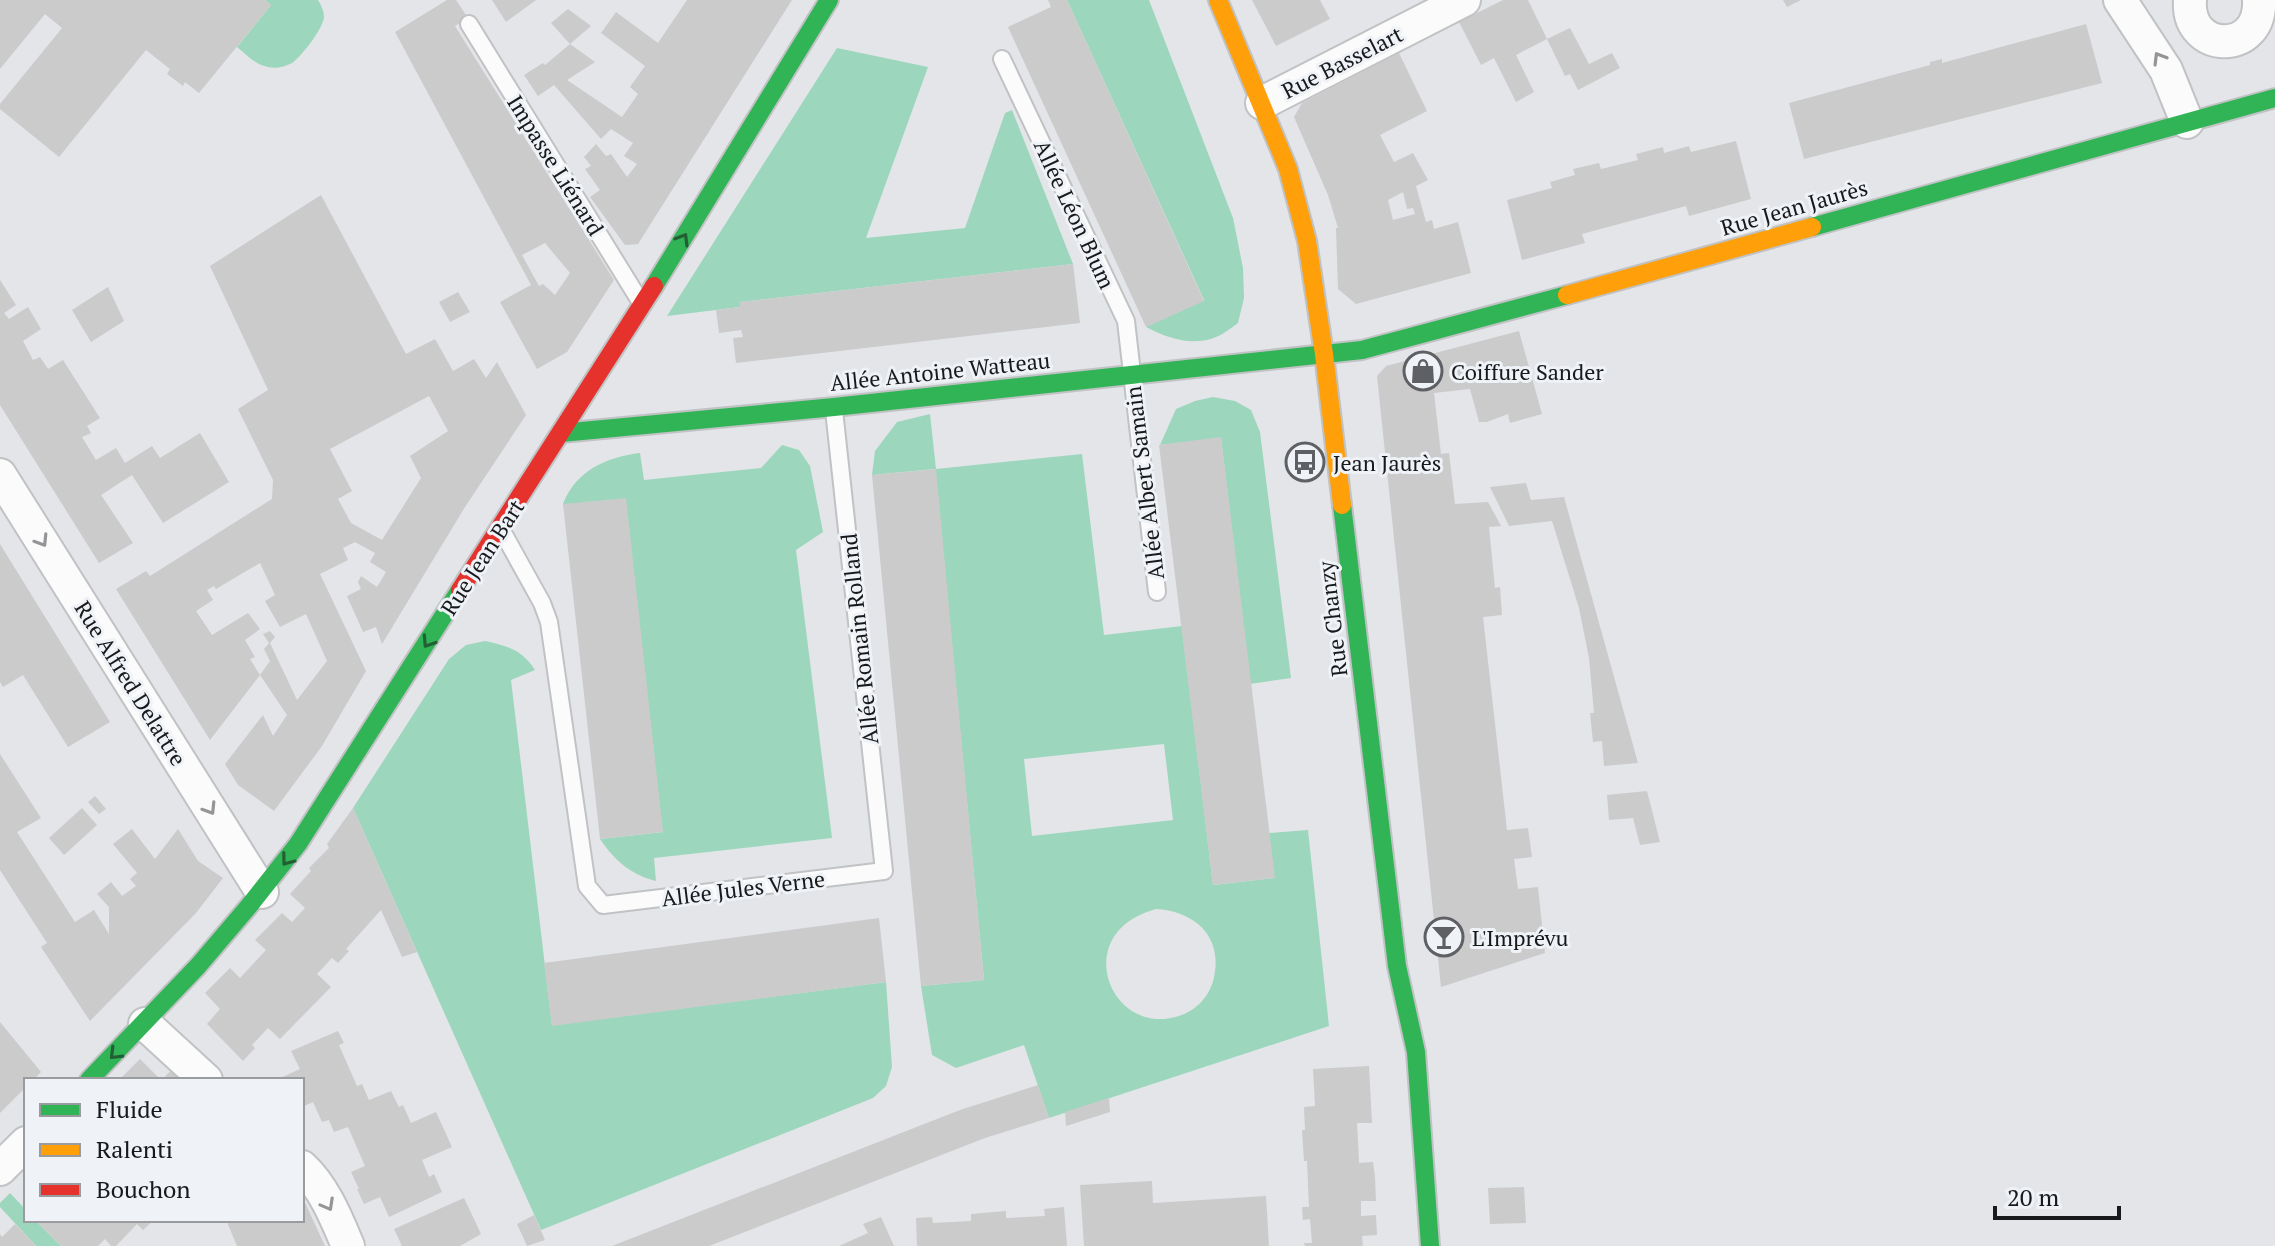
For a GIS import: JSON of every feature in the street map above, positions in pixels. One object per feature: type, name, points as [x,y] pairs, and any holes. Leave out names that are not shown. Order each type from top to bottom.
[{"type":"street","name":"Rue Jean Bart","points":[[91,1078],[145,1024],[262,892],[319,814],[643,306],[829,0]]},
{"type":"street","name":"Rue Chanzy","points":[[1218,0],[1288,169],[1300,212],[1324,354],[1397,966],[1416,1052],[1430,1246]]},
{"type":"street","name":"Rue Basselart","points":[[1262,103],[1464,0]]},
{"type":"street","points":[[2120,0],[2166,70],[2187,122]]},
{"type":"street","points":[[2190,0],[2190,12],[2198,30],[2218,41],[2231,41],[2244,36],[2254,27],[2259,14],[2259,0]]},
{"type":"street","name":"Rue Jean Jaurès","points":[[1324,354],[1401,341],[2275,98]]},
{"type":"street","name":"Allée Antoine Watteau","points":[[561,433],[1324,354]]},
{"type":"street","name":"Rue Alfred Delattre","points":[[0,475],[262,892]]},
{"type":"street","points":[[145,1024],[204,1078]]},
{"type":"street","points":[[0,1169],[24,1145]]},
{"type":"street","points":[[304,1169],[322,1194],[348,1246]]},
{"type":"lane","name":"Impasse Liénard","points":[[469,24],[643,306]]},
{"type":"lane","name":"Allée Léon Blum","points":[[1002,59],[1126,321],[1132,374]]},
{"type":"lane","name":"Allée Albert Samain","points":[[1132,374],[1157,592]]},
{"type":"lane","name":"Allée Romain Rolland","points":[[834,407],[884,871]]},
{"type":"lane","name":"Allée Jules Verne","points":[[501,529],[542,603],[549,622],[587,886],[603,905],[884,871]]},
{"type":"green space","points":[[265,0],[318,0],[323,10],[323,22],[311,42],[296,60],[283,67],[271,68],[259,64],[237,47],[271,5]]},
{"type":"green space","points":[[1067,0],[1149,0],[1233,218],[1243,268],[1244,298],[1238,323],[1219,336],[1189,341],[1171,338],[1146,327],[1204,300]]},
{"type":"green space","points":[[837,48],[928,67],[866,238],[965,228],[1005,113],[1012,110],[1073,264],[740,302],[740,307],[667,316]]},
{"type":"green space","points":[[1213,397],[1235,401],[1251,410],[1260,432],[1291,678],[1250,684],[1221,438],[1160,445],[1176,409]]},
{"type":"green space","points":[[930,414],[936,469],[1082,454],[1104,635],[1182,626],[1213,885],[1274,878],[1269,833],[1308,830],[1329,1026],[1049,1118],[1024,1045],[956,1068],[932,1055],[921,986],[984,980],[935,469],[872,475],[875,451],[897,422]],"holes":[[[1164,744],[1173,820],[1032,836],[1024,759]],[[1156,909],[1182,915],[1203,928],[1210,938],[1216,962],[1212,983],[1199,1004],[1184,1014],[1158,1019],[1137,1014],[1120,1000],[1109,982],[1106,961],[1112,940],[1128,922]]]},
{"type":"green space","points":[[782,445],[799,450],[810,466],[823,532],[796,550],[832,838],[654,858],[656,881],[624,866],[600,839],[663,832],[563,504],[584,474],[616,458],[640,453],[644,480],[761,468]]},
{"type":"green space","points":[[485,641],[514,650],[535,670],[511,680],[552,1025],[886,982],[892,1067],[886,1086],[873,1098],[541,1230],[353,808],[449,659],[466,645]]},
{"type":"green space","points":[[10,1193],[24,1208],[24,1222],[37,1222],[61,1246],[36,1246],[0,1207]]},
{"type":"building","points":[[0,0],[265,0],[271,5],[199,93],[167,74],[170,69],[146,50],[59,157],[0,109],[0,104],[62,28],[45,14],[0,69]]},
{"type":"building","points":[[447,0],[456,0],[468,18],[455,26],[614,280],[567,352],[537,369],[500,302],[531,285],[395,32]],"holes":[[[545,243],[570,273],[555,295],[543,284],[539,286],[522,255]]]},
{"type":"building","points":[[492,0],[536,0],[506,22]]},
{"type":"building","points":[[687,0],[792,0],[638,244],[625,245],[590,197],[600,190],[585,169],[591,166],[584,157],[596,144],[606,156],[611,154],[627,177],[637,164],[624,156],[633,143],[611,129],[601,139],[554,85],[538,96],[524,75],[543,63],[545,65],[570,44],[595,62],[567,80],[622,117],[638,94],[630,87],[645,66],[601,33],[616,12],[658,43]]},
{"type":"building","points":[[1048,0],[1067,0],[1204,301],[1146,327],[1008,27],[1051,7]]},
{"type":"building","points":[[1252,0],[1320,0],[1330,19],[1276,46]]},
{"type":"building","points":[[1503,0],[1528,0],[1547,39],[1516,55],[1534,92],[1516,102],[1494,58],[1481,65],[1459,22]]},
{"type":"building","points":[[1783,0],[1801,0],[1787,7]]},
{"type":"building","points":[[568,9],[591,26],[570,44],[551,23]]},
{"type":"building","points":[[2086,24],[2102,83],[1804,159],[1789,103],[1930,65],[1930,62],[1942,59],[1942,63]]},
{"type":"building","points":[[1570,28],[1589,64],[1612,53],[1620,68],[1578,90],[1570,74],[1565,76],[1547,39]]},
{"type":"building","points":[[1399,53],[1427,111],[1380,135],[1394,162],[1413,153],[1428,180],[1416,186],[1426,222],[1432,220],[1434,229],[1458,222],[1471,273],[1356,304],[1338,289],[1338,228],[1328,195],[1294,117],[1302,103]],"holes":[[[1403,192],[1407,209],[1413,208],[1415,214],[1393,220],[1388,200]]]},
{"type":"building","points":[[1736,141],[1751,199],[1689,216],[1686,206],[1582,234],[1585,243],[1522,260],[1507,200],[1552,188],[1550,182],[1575,175],[1573,169],[1599,163],[1601,169],[1638,160],[1636,154],[1663,147],[1664,153],[1689,146],[1691,152]]},
{"type":"building","points":[[321,195],[406,354],[435,339],[453,371],[474,359],[486,378],[497,362],[526,415],[465,507],[382,644],[376,627],[363,632],[347,596],[361,589],[358,582],[361,576],[377,587],[386,572],[370,562],[375,553],[355,542],[343,548],[348,560],[320,574],[366,671],[322,746],[274,811],[238,785],[225,764],[263,715],[273,736],[287,715],[260,675],[210,740],[116,589],[146,571],[150,576],[272,499],[273,480],[238,409],[268,390],[210,266]],"holes":[[[429,396],[448,431],[410,456],[421,478],[382,540],[351,523],[338,499],[352,491],[330,449]],[[260,563],[275,595],[265,601],[280,627],[306,614],[327,661],[297,700],[270,643],[275,637],[270,631],[263,634],[269,643],[264,649],[270,661],[260,675],[250,659],[255,657],[245,640],[260,629],[248,613],[212,635],[196,611],[213,600],[207,590],[214,586],[216,589]]]},
{"type":"building","points":[[1073,264],[1080,323],[736,363],[733,338],[743,337],[741,330],[719,333],[716,310],[740,307],[739,302]]},
{"type":"building","points":[[0,280],[16,305],[4,313],[9,319],[28,307],[41,329],[23,341],[33,360],[40,357],[48,369],[63,360],[100,418],[87,426],[91,433],[82,437],[96,460],[116,448],[125,463],[152,446],[160,458],[200,433],[229,482],[163,523],[132,475],[101,495],[133,543],[99,563],[0,405]]},
{"type":"building","points":[[108,287],[124,321],[91,342],[72,310]]},
{"type":"building","points":[[458,292],[470,312],[450,322],[439,302]]},
{"type":"building","points":[[1519,331],[1542,414],[1510,423],[1508,414],[1479,422],[1470,389],[1434,393],[1441,454],[1449,453],[1455,504],[1488,502],[1501,526],[1489,527],[1495,588],[1500,587],[1502,615],[1483,617],[1507,830],[1528,828],[1532,857],[1514,859],[1518,889],[1538,887],[1545,953],[1441,987],[1377,376],[1386,366]]},
{"type":"building","points":[[1221,437],[1275,878],[1213,885],[1159,445]]},
{"type":"building","points":[[936,469],[984,980],[921,986],[872,475]]},
{"type":"building","points":[[1526,483],[1531,500],[1564,497],[1638,763],[1604,766],[1602,741],[1593,742],[1589,658],[1579,608],[1552,521],[1509,526],[1490,487]]},
{"type":"building","points":[[626,498],[663,832],[600,839],[563,504]]},
{"type":"building","points":[[0,544],[110,722],[68,747],[23,675],[3,687],[0,682]]},
{"type":"building","points":[[0,754],[41,818],[17,832],[75,922],[94,910],[109,934],[109,907],[97,894],[111,882],[122,896],[136,886],[130,879],[137,873],[113,844],[132,829],[155,859],[178,829],[198,861],[223,878],[196,913],[90,1021],[41,947],[47,943],[0,870]]},
{"type":"building","points":[[1647,791],[1660,842],[1640,845],[1633,818],[1609,820],[1607,795]]},
{"type":"building","points":[[95,796],[106,809],[99,814],[88,802]]},
{"type":"building","points":[[82,808],[97,825],[64,855],[49,838]]},
{"type":"building","points":[[353,808],[417,952],[402,957],[381,910],[346,949],[349,951],[338,963],[332,958],[317,974],[331,987],[280,1039],[268,1028],[252,1045],[255,1048],[243,1061],[207,1024],[220,1009],[205,993],[230,968],[240,978],[266,950],[255,940],[282,913],[292,922],[305,908],[290,894],[329,848],[327,844]]},
{"type":"building","points":[[879,918],[886,982],[552,1026],[544,963]]},
{"type":"building","points":[[0,1022],[41,1072],[35,1078],[24,1078],[24,1089],[0,1113]]},
{"type":"building","points":[[338,1031],[344,1043],[339,1045],[357,1086],[362,1084],[369,1100],[391,1091],[399,1107],[403,1105],[411,1123],[436,1112],[452,1147],[422,1160],[429,1177],[434,1174],[442,1192],[389,1217],[380,1197],[364,1204],[351,1172],[365,1166],[348,1127],[334,1132],[329,1120],[322,1122],[313,1102],[304,1106],[304,1078],[280,1078],[300,1069],[291,1051]]},
{"type":"building","points":[[140,1059],[159,1078],[121,1078]]},
{"type":"building","points":[[175,1066],[187,1078],[164,1078]]},
{"type":"building","points":[[1369,1066],[1372,1123],[1357,1123],[1359,1163],[1373,1162],[1376,1201],[1361,1201],[1361,1216],[1376,1215],[1377,1235],[1362,1236],[1363,1246],[1305,1246],[1304,1243],[1312,1243],[1310,1219],[1303,1220],[1302,1207],[1309,1207],[1302,1130],[1305,1130],[1304,1107],[1315,1106],[1313,1069]]},
{"type":"building","points":[[1038,1085],[1049,1118],[985,1138],[709,1246],[612,1246],[960,1110]]},
{"type":"building","points":[[1109,1098],[1110,1112],[1066,1126],[1065,1112]]},
{"type":"building","points":[[1152,1181],[1153,1203],[1266,1196],[1269,1246],[1084,1246],[1080,1185]]},
{"type":"building","points":[[1524,1187],[1526,1223],[1490,1224],[1488,1188]]},
{"type":"building","points":[[464,1198],[481,1234],[460,1246],[402,1246],[394,1229]]},
{"type":"building","points":[[304,1200],[325,1246],[237,1246],[227,1222],[304,1222]]},
{"type":"building","points":[[1064,1207],[1067,1246],[917,1246],[916,1218],[932,1217],[933,1223],[971,1221],[971,1214],[1006,1211],[1006,1218],[1045,1216],[1044,1209]]},
{"type":"building","points":[[534,1215],[545,1240],[527,1246],[517,1224]]},
{"type":"building","points":[[881,1217],[894,1246],[839,1246],[868,1233],[863,1224]]},
{"type":"building","points":[[37,1222],[152,1222],[143,1230],[137,1224],[116,1246],[111,1246],[105,1239],[98,1246],[61,1246]]},
{"type":"building","points":[[15,1224],[36,1246],[0,1246],[0,1234],[2,1237]]},
{"type":"traffic: fast","points":[[654,286],[829,0]]},
{"type":"traffic: fast","points":[[1812,227],[2275,98]]},
{"type":"traffic: fast","points":[[561,433],[1362,350],[1567,295]]},
{"type":"traffic: fast","points":[[1342,505],[1397,966],[1416,1052],[1430,1246]]},
{"type":"traffic: fast","points":[[91,1078],[198,966],[298,844],[460,590]]},
{"type":"traffic: slow","points":[[1218,0],[1288,169],[1307,241],[1342,505]]},
{"type":"traffic: slow","points":[[1567,295],[1812,227]]},
{"type":"traffic: jam","points":[[460,590],[654,286]]},
{"type":"place","name":"Coiffure Sander","points":[[1423,371]]},
{"type":"place","name":"Jean Jaurès","points":[[1305,462]]},
{"type":"place","name":"L'Imprévu","points":[[1444,937]]}]
